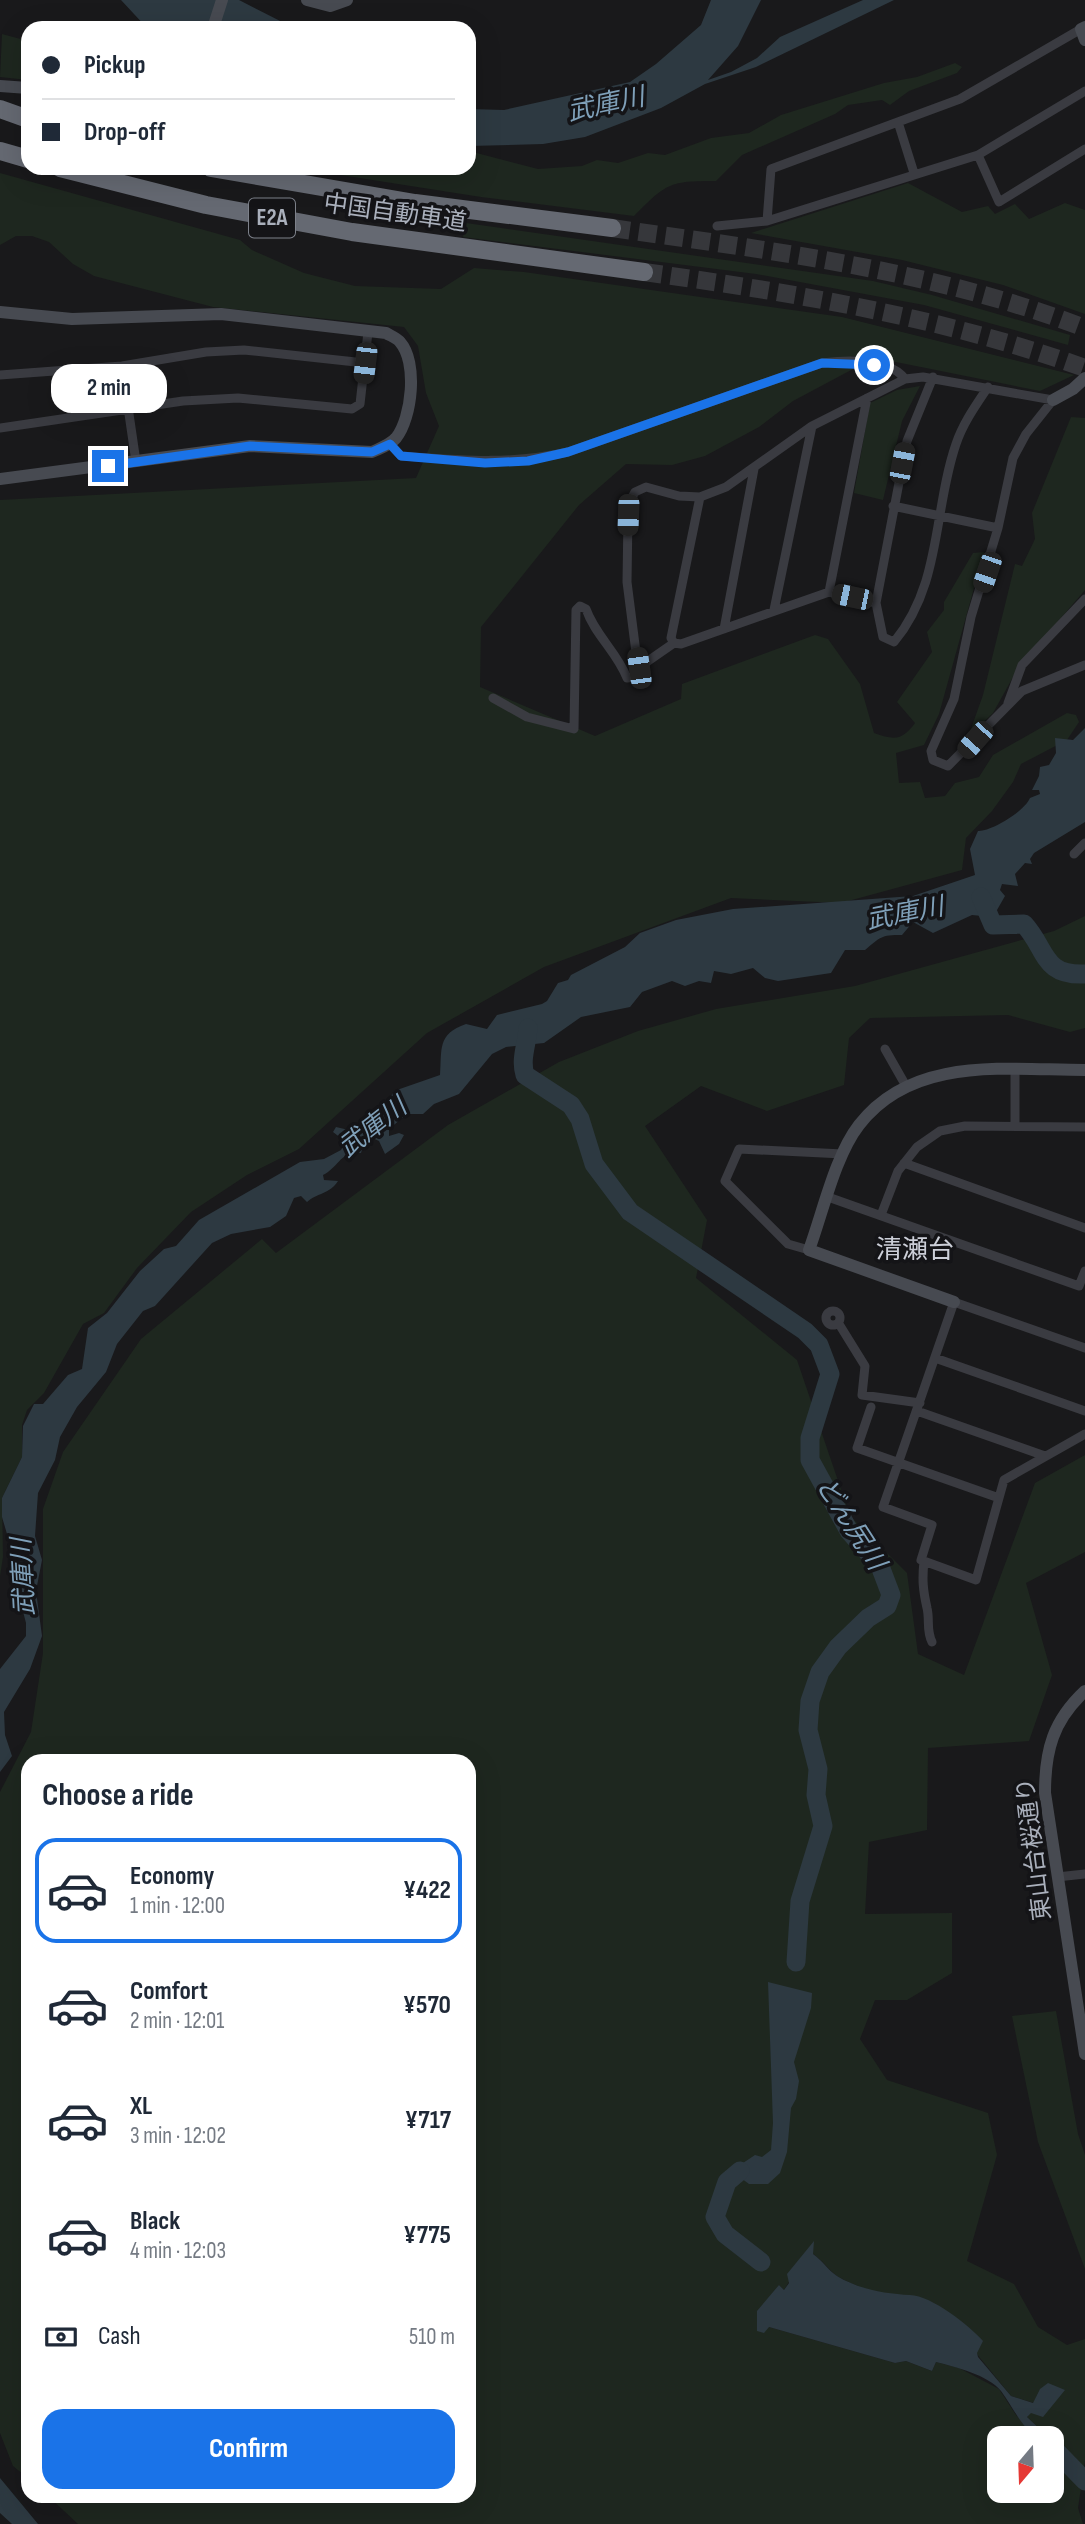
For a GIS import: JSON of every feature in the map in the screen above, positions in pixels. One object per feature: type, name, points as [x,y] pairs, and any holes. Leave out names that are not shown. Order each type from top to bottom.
[{"type":"highway","points":[[0,109],[21,116]]},
{"type":"highway","points":[[0,151],[21,157]]},
{"type":"highway","name":"中国自動車道","points":[[90,175],[277,219],[644,272]]},
{"type":"highway","name":"中国自動車道","points":[[252,175],[415,203],[612,228]]},
{"type":"street","points":[[215,21],[222,0]]},
{"type":"street","points":[[307,0],[330,6],[347,0]]},
{"type":"street","points":[[767,221],[771,169],[960,99],[1084,32]]},
{"type":"street","points":[[0,86],[21,88]]},
{"type":"street","points":[[717,226],[767,221],[978,155],[1085,91]]},
{"type":"street","points":[[898,122],[914,173]]},
{"type":"street","points":[[978,155],[999,202],[1085,149]]},
{"type":"street","points":[[0,312],[72,319],[221,314],[386,333],[400,341],[408,361],[408,414],[390,444],[372,452],[250,446],[0,480]]},
{"type":"street","points":[[0,428],[183,401],[238,398],[352,409],[360,404],[368,332]]},
{"type":"street","points":[[0,375],[122,366],[206,352],[244,351],[365,363]]},
{"type":"street","points":[[390,444],[401,456],[485,463],[528,461],[568,452],[822,363],[855,362],[893,368],[905,379]]},
{"type":"street","points":[[122,366],[136,462]]},
{"type":"street","points":[[933,377],[906,441],[876,603],[884,637],[894,642],[911,621],[923,597],[956,444],[968,417],[988,387]]},
{"type":"street","points":[[493,698],[527,716],[574,729],[576,610],[580,606],[586,609],[590,621],[621,660],[627,678],[636,677],[639,668],[627,582],[630,500],[635,492],[646,487],[669,495],[700,497],[726,487],[754,470],[812,426],[905,379],[933,377],[1053,400]]},
{"type":"street","points":[[1085,377],[1073,389],[1053,400],[1026,434],[1013,458],[998,528],[971,617],[954,699],[931,751],[933,760],[948,766],[957,760],[1022,691],[1085,665]]},
{"type":"street","points":[[829,592],[867,398]]},
{"type":"street","points":[[774,610],[812,426]]},
{"type":"street","points":[[724,629],[754,470]]},
{"type":"street","points":[[674,643],[671,638],[700,497]]},
{"type":"street","points":[[893,506],[998,528]]},
{"type":"street","points":[[639,668],[674,643],[681,644],[829,592],[876,603]]},
{"type":"street","points":[[1006,709],[1022,665],[1085,600]]},
{"type":"street","points":[[1074,854],[1085,843]]},
{"type":"street","points":[[885,1049],[906,1086]]},
{"type":"street","points":[[1015,1070],[1015,1126]]},
{"type":"street","points":[[809,1250],[843,1154],[858,1126],[892,1094],[940,1073],[1085,1070]]},
{"type":"street","points":[[881,1215],[898,1171],[917,1147],[940,1131],[964,1126],[1085,1127]]},
{"type":"street","points":[[843,1154],[739,1149],[725,1181],[788,1244],[1085,1348]]},
{"type":"street","points":[[904,1163],[1085,1228]]},
{"type":"street","points":[[828,1197],[1079,1286],[1085,1271]]},
{"type":"street","points":[[932,1642],[927,1632],[927,1608],[921,1589],[924,1561],[921,1560],[932,1525],[883,1507],[954,1302]]},
{"type":"street","points":[[839,1324],[865,1366],[862,1395],[918,1407],[1045,1456]]},
{"type":"street","points":[[935,1358],[1085,1411]]},
{"type":"street","points":[[871,1407],[857,1448],[999,1498]]},
{"type":"street","points":[[924,1561],[976,1580],[1004,1480],[1085,1434]]},
{"type":"street","name":"東山台桜通り","points":[[1085,1691],[1072,1703],[1056,1727],[1045,1760],[1045,1793],[1085,2054]]},
{"type":"street","points":[[1057,1877],[1085,1874]]},
{"type":"shaded area","points":[[2,34],[21,39],[21,79],[0,77]]},
{"type":"shaded area","points":[[955,63],[962,67],[957,73],[909,91],[890,105],[882,100],[848,105],[835,114],[742,155],[716,181],[678,183],[662,190],[634,216],[481,197],[341,175],[476,175],[476,153],[538,169],[582,166],[597,160],[618,163],[648,153],[665,155],[711,138],[749,133],[781,115],[884,83],[917,77]]},
{"type":"shaded area","points":[[0,173],[240,240],[252,250],[304,273],[355,286],[441,289],[474,268],[524,272],[842,317],[1074,375],[1040,391],[891,361],[851,356],[853,369],[793,401],[759,427],[705,456],[672,465],[626,464],[579,505],[481,627],[480,687],[595,736],[681,699],[682,684],[815,635],[828,639],[860,684],[874,733],[887,737],[902,736],[915,723],[897,702],[932,652],[927,632],[944,610],[944,602],[973,553],[984,552],[939,714],[924,745],[896,753],[899,783],[920,782],[925,798],[945,796],[955,783],[979,777],[993,755],[1067,713],[1076,715],[1079,722],[1067,740],[1021,764],[1013,782],[992,811],[966,838],[962,870],[841,903],[731,898],[544,967],[427,1033],[299,1149],[247,1175],[191,1212],[137,1268],[104,1313],[83,1324],[44,1393],[27,1410],[22,1425],[22,1457],[2,1498],[3,1557],[0,1576],[0,500],[416,478],[439,426],[426,393],[418,346],[404,327],[213,307],[94,276],[73,264],[49,242],[32,236],[16,236],[0,245]]},
{"type":"shaded area","points":[[908,183],[962,212],[988,206],[995,214],[1015,204],[1029,219],[1065,203],[1085,210],[1085,314],[1003,285],[902,260],[751,233]]},
{"type":"shaded area","points":[[466,223],[873,281],[1070,335],[1068,345],[924,305],[756,274],[463,237]]},
{"type":"shaded area","points":[[920,386],[902,421],[883,500],[854,493],[870,403],[897,390]]},
{"type":"shaded area","points":[[1071,417],[1085,418],[1085,590],[1018,668],[993,713],[968,737],[983,695],[1015,564],[1022,566],[1035,539],[1032,513]]},
{"type":"shaded area","points":[[1085,916],[1085,1028],[1070,1032],[1008,1015],[870,1018],[849,1038],[844,1085],[767,1111],[701,1086],[645,1126],[707,1220],[696,1278],[797,1360],[850,1516],[907,1573],[918,1654],[964,1675],[1035,1483],[1085,1455],[1085,1552],[1026,1583],[1052,1675],[1029,1741],[928,1748],[927,1830],[869,1842],[865,1914],[952,1913],[952,1973],[907,2000],[875,2000],[860,2039],[887,2080],[988,2113],[997,2155],[967,2261],[1014,2284],[1038,2327],[1067,2345],[1085,2339],[1085,2461],[1078,2508],[1083,2524],[78,2524],[56,2503],[476,2503],[476,1754],[21,1754],[21,2472],[13,2466],[0,2433],[0,1792],[31,1732],[43,1653],[43,1509],[63,1452],[141,1339],[262,1239],[276,1253],[448,1125],[559,1062],[638,1031],[716,1009],[855,986],[1054,931]],"holes":[[[813,2243],[813,2254],[834,2274],[845,2280],[883,2293],[911,2295],[976,2353],[1011,2396],[1034,2403],[1027,2417],[1037,2426],[1064,2426],[1064,2503],[987,2503],[987,2426],[1026,2426],[999,2389],[959,2368],[936,2362],[932,2371],[906,2361],[895,2363],[769,2327],[779,2285],[784,2290]]]},
{"type":"shaded area","points":[[1056,2011],[1078,2134],[1085,2155],[1085,2269],[1038,2142],[1012,2016]]},
{"type":"water","points":[[121,0],[239,0],[280,21],[140,21]]},
{"type":"water","name":"武庫川","points":[[711,0],[761,0],[738,46],[708,80],[731,72],[757,58],[780,37],[863,0],[894,0],[756,67],[705,84],[661,108],[585,137],[543,144],[476,146],[476,109],[504,110],[630,82],[656,64],[701,25]]},
{"type":"water","name":"武庫川","points":[[1085,728],[1085,822],[1034,853],[1030,859],[1032,864],[1025,863],[1015,874],[1018,886],[1002,884],[1000,890],[1005,896],[993,917],[972,915],[933,933],[913,922],[902,935],[881,938],[865,950],[845,950],[831,973],[778,981],[765,978],[753,968],[731,974],[714,971],[711,983],[699,981],[685,986],[672,981],[642,992],[630,1007],[581,1017],[544,1043],[506,1047],[492,1054],[459,1094],[434,1104],[423,1114],[407,1114],[389,1129],[389,1136],[399,1133],[404,1135],[399,1144],[385,1154],[379,1141],[366,1135],[361,1153],[345,1156],[323,1175],[324,1180],[338,1181],[331,1189],[307,1202],[301,1196],[294,1198],[286,1216],[270,1227],[231,1234],[212,1243],[155,1306],[143,1311],[117,1344],[106,1372],[77,1407],[60,1437],[55,1460],[38,1493],[35,1536],[42,1560],[36,1591],[42,1636],[30,1669],[4,1712],[5,1735],[12,1756],[0,1772],[0,1669],[26,1636],[26,1623],[13,1573],[12,1551],[2,1517],[2,1498],[22,1457],[23,1426],[34,1404],[43,1404],[68,1375],[82,1369],[88,1328],[107,1313],[140,1271],[164,1249],[176,1246],[199,1220],[300,1162],[324,1159],[341,1150],[346,1142],[333,1132],[336,1127],[361,1133],[374,1125],[394,1091],[440,1075],[443,1044],[457,1028],[466,1024],[487,1029],[497,1015],[542,1004],[547,1001],[558,983],[625,947],[640,933],[676,920],[733,909],[913,896],[975,875],[970,849],[978,831],[1006,820],[1030,798],[1040,794],[1039,790],[1032,790],[1040,767],[1049,765],[1056,753],[1055,738],[1073,740]]},
{"type":"water","points":[[768,1982],[812,1993],[811,2008],[794,2062],[799,2081],[796,2099],[791,2108],[787,2152],[780,2173],[768,2184],[749,2184],[741,2178],[740,2165],[755,2155],[762,2157],[771,2150],[773,2123]]},
{"type":"water","points":[[814,2241],[813,2254],[845,2281],[872,2290],[929,2300],[969,2327],[983,2341],[977,2353],[978,2357],[1011,2396],[1033,2403],[1040,2389],[1048,2383],[1065,2390],[1043,2417],[1031,2413],[1027,2417],[1037,2426],[1026,2426],[995,2385],[971,2372],[936,2362],[932,2371],[906,2361],[895,2363],[769,2327],[764,2333],[757,2331],[757,2311],[779,2285],[784,2290],[789,2283],[787,2274]]},
{"type":"water","points":[[0,2478],[38,2524],[12,2524],[0,2513]]},
{"type":"waterway","points":[[981,897],[993,925],[1024,924],[1053,966],[1061,971],[1085,974]]},
{"type":"waterway","name":"どん尻川","points":[[528,1028],[523,1058],[525,1075],[571,1105],[580,1119],[594,1164],[630,1212],[805,1331],[819,1345],[830,1374],[810,1438],[810,1460],[849,1531],[880,1566],[891,1595],[887,1606],[868,1618],[838,1647],[820,1672],[810,1701],[808,1730],[818,1769],[816,1795],[823,1826],[800,1901],[796,1962]]},
{"type":"waterway","name":"どん尻川","points":[[740,2171],[727,2182],[715,2217],[725,2234],[761,2262]]},
{"type":"waterway","name":"どん尻川","points":[[1064,2459],[1085,2481]]},
{"type":"tunnel","points":[[612,228],[792,254],[911,277],[1028,308],[1085,328]]},
{"type":"tunnel","points":[[644,272],[867,309],[977,334],[1085,368]]},
{"type":"district","name":"清瀬台","points":[[915,1250]]},
{"type":"route","points":[[108,466],[250,446],[372,452],[390,444],[401,456],[485,463],[528,461],[568,452],[822,363],[839,361],[874,365]]}]
